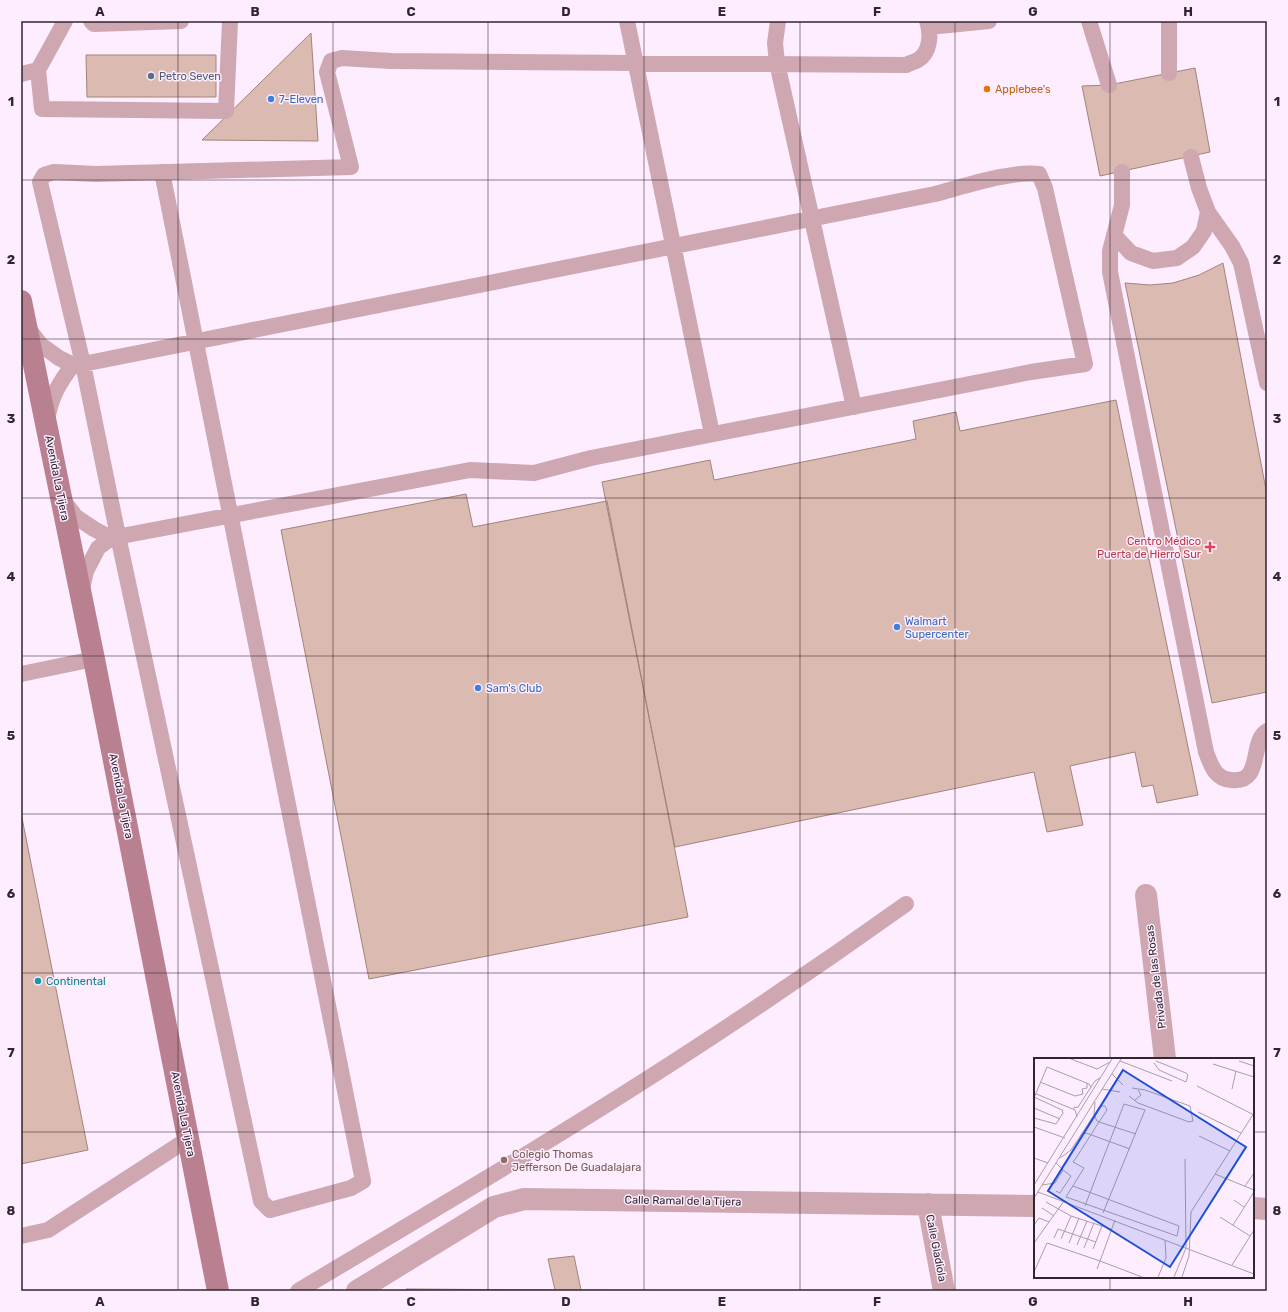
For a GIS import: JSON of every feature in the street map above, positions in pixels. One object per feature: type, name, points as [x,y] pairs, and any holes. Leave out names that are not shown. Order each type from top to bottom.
[{"type":"main road","name":"Avenida La Tijera","points":[[21,301],[94,659],[218,1291]]},
{"type":"street","name":"Privada de las Rosas","points":[[1146,895],[1165,1058]]},
{"type":"street","name":"Calle Ramal de la Tijera","points":[[357,1291],[494,1207],[524,1199],[1034,1206]]},
{"type":"street","name":"Calle Gladiola","points":[[928,1204],[944,1291]]},
{"type":"street","points":[[1254,1208],[1267,1209]]},
{"type":"lane","points":[[65,21],[38,70],[42,109],[226,111],[230,21]]},
{"type":"lane","points":[[91,21],[94,24],[180,21]]},
{"type":"lane","points":[[627,21],[637,63],[712,434]]},
{"type":"lane","points":[[778,21],[775,43],[777,63],[854,407]]},
{"type":"lane","points":[[162,172],[364,1181],[351,1188],[270,1210],[261,1201],[115,537],[40,182],[44,175],[54,172],[96,174],[162,172],[350,167],[327,72],[330,61],[342,58],[391,61],[906,64],[920,59],[927,50],[930,36],[928,24],[989,21]]},
{"type":"lane","points":[[1089,21],[1109,85]]},
{"type":"lane","points":[[1169,21],[1169,73]]},
{"type":"lane","points":[[21,74],[38,70]]},
{"type":"lane","points":[[1191,156],[1199,188],[1208,212],[1232,246],[1241,263],[1267,382]]},
{"type":"lane","points":[[46,423],[51,399],[63,377],[78,364],[674,247],[936,194],[988,180],[1028,172],[1039,174],[1045,188],[1085,364],[1031,372],[712,434],[591,458],[534,473],[470,470],[115,537],[98,548],[86,571],[81,594]]},
{"type":"lane","points":[[1122,172],[1122,205],[1110,251],[1111,278],[1206,752],[1213,770],[1224,780],[1237,781],[1248,776],[1255,764],[1258,745],[1264,732],[1267,731]]},
{"type":"lane","points":[[1114,235],[1131,253],[1153,262],[1177,258],[1193,247],[1204,232],[1208,212]]},
{"type":"lane","points":[[26,325],[41,345],[78,364]]},
{"type":"lane","points":[[61,497],[76,517],[94,529],[115,537]]},
{"type":"lane","points":[[21,674],[94,659]]},
{"type":"lane","points":[[298,1291],[590,1115],[672,1063],[789,986],[906,904]]},
{"type":"lane","points":[[21,1236],[48,1230],[188,1139]]},
{"type":"building","points":[[311,33],[318,141],[202,140]]},
{"type":"building","name":"Petro Seven","points":[[86,55],[216,55],[216,97],[87,97]]},
{"type":"building","points":[[1195,68],[1210,152],[1100,176],[1082,86],[1109,85]]},
{"type":"building","points":[[1223,263],[1267,495],[1267,692],[1212,703],[1125,283],[1150,285],[1173,283],[1199,275]]},
{"type":"building","name":"Walmart Supercenter","points":[[1116,400],[1198,795],[1157,803],[1153,785],[1142,787],[1135,752],[1070,766],[1083,825],[1047,832],[1034,772],[675,847],[602,482],[710,460],[714,480],[916,439],[913,421],[956,412],[960,431]]},
{"type":"building","name":"Sam's Club","points":[[466,494],[473,527],[607,501],[688,917],[369,979],[281,530]]},
{"type":"building","name":"Continental","points":[[21,813],[88,1150],[21,1164]]},
{"type":"building","points":[[574,1256],[581,1290],[752,1291],[406,1291],[406,1289],[555,1290],[548,1259]]},
{"type":"place","name":"Petro Seven","points":[[151,76]]},
{"type":"place","name":"Applebee's","points":[[987,89]]},
{"type":"place","name":"7-Eleven","points":[[271,99]]},
{"type":"place","name":"Centro Médico Puerta de Hierro Sur","points":[[1210,547]]},
{"type":"place","name":"Walmart Supercenter","points":[[897,627]]},
{"type":"place","name":"Sam's Club","points":[[478,688]]},
{"type":"place","name":"Continental","points":[[38,981]]},
{"type":"place","name":"Colegio Thomas Jefferson De Guadalajara","points":[[504,1160]]}]
